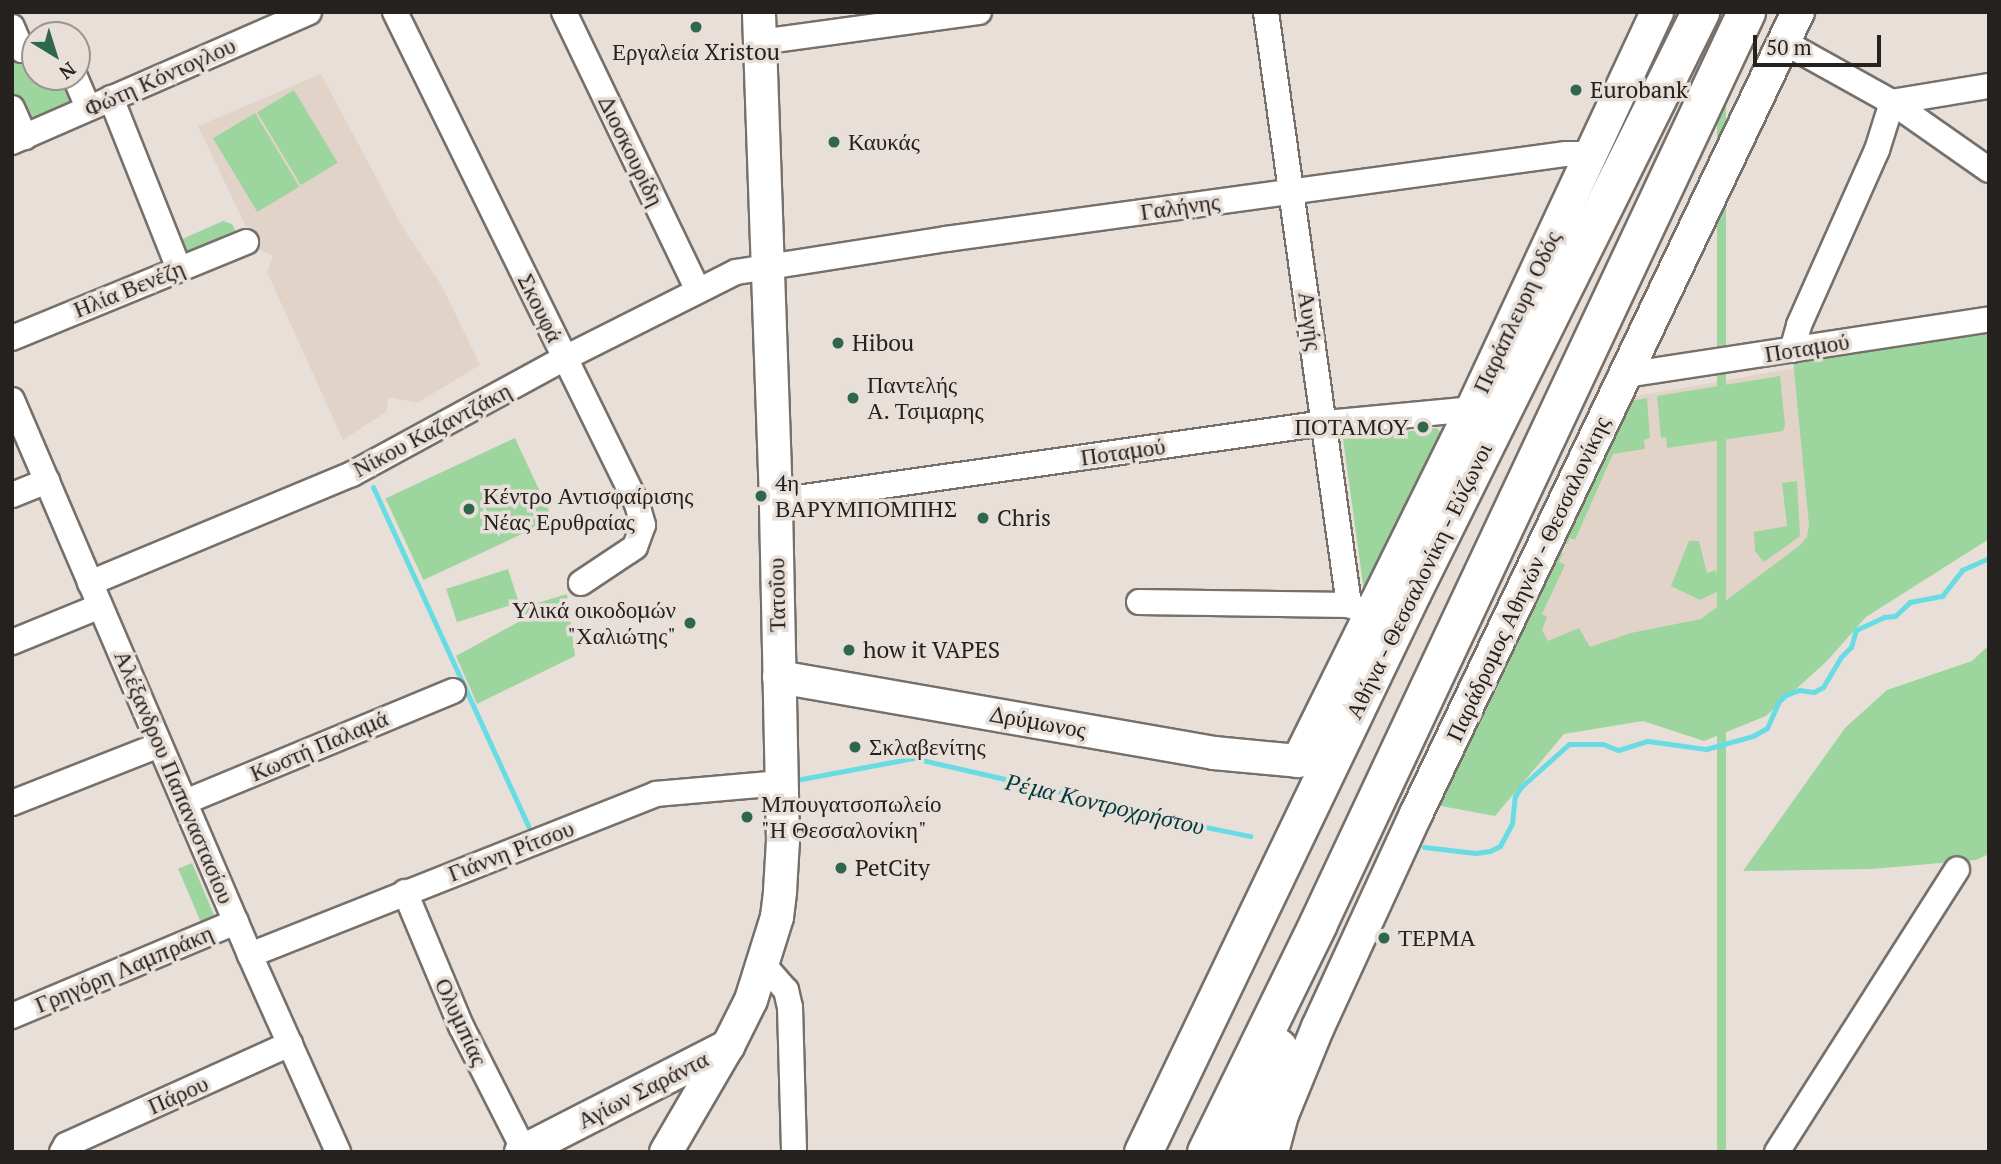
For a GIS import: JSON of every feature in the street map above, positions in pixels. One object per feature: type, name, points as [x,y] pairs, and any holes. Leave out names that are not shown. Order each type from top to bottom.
[{"type":"highway","name":"Αθήνα - Θεσσαλονίκη - Εύζωνοι","points":[[1143,1152],[1412,592],[1700,12]]},
{"type":"highway","points":[[1206,1152],[1318,923],[1746,12]]},
{"type":"highway","points":[[1241,1152],[1318,923]]},
{"type":"highway","points":[[1118,1152],[1220,977],[1242,947]]},
{"type":"main road","name":"Παράπλευρη Οδός","points":[[1298,761],[1361,610],[1472,409],[1657,12]]},
{"type":"main road","name":"Παράδρομος Αθηνών - Θεσσαλονίκης","points":[[1272,1152],[1282,1115],[1318,1027],[1798,12]]},
{"type":"main road","name":"Τατοΐου","points":[[666,1152],[728,1046],[751,1000],[763,964],[780,891],[776,501],[759,27]]},
{"type":"main road","name":"Δρύμωνος","points":[[779,677],[1214,753],[1298,761]]},
{"type":"main road","name":"Αγίων Σαράντα","points":[[522,1151],[728,1046]]},
{"type":"street","name":"Φώτη Κόντογλου","points":[[19,139],[309,12]]},
{"type":"street","name":"Σκουφά","points":[[395,12],[636,504],[643,525],[635,547],[581,583]]},
{"type":"street","name":"Διοσκουρίδη","points":[[564,12],[698,290]]},
{"type":"street","points":[[759,27],[979,12]]},
{"type":"street","name":"Αυγής","points":[[1266,12],[1325,423],[1361,610]]},
{"type":"street","points":[[12,27],[21,46]]},
{"type":"street","points":[[1784,42],[1892,102],[1989,170]]},
{"type":"street","points":[[1892,102],[1989,86]]},
{"type":"street","points":[[81,91],[88,108]]},
{"type":"street","points":[[111,98],[179,269]]},
{"type":"street","points":[[1792,350],[1799,325],[1877,150],[1892,102]]},
{"type":"street","points":[[12,108],[19,139]]},
{"type":"street","name":"Γαλήνης","points":[[768,265],[1566,154],[1592,154]]},
{"type":"street","name":"Ηλία Βενέζη","points":[[12,338],[246,242]]},
{"type":"street","name":"Νίκου Καζαντζάκη","points":[[90,583],[352,474],[565,358],[698,290],[736,272],[768,265]]},
{"type":"street","name":"Ποταμού","points":[[1625,375],[1989,319]]},
{"type":"street","name":"Αλέξανδρου Παπαναστασίου","points":[[12,400],[250,956],[338,1152]]},
{"type":"street","name":"Ποταμού","points":[[776,501],[1325,423],[1472,409]]},
{"type":"street","points":[[12,495],[47,481]]},
{"type":"street","points":[[1139,602],[1361,610]]},
{"type":"street","points":[[12,642],[100,606]]},
{"type":"street","name":"Κωστή Παλαμά","points":[[186,802],[453,691]]},
{"type":"street","points":[[12,803],[159,745]]},
{"type":"street","name":"Γιάννη Ρίτσου","points":[[250,956],[525,844],[668,791],[780,783]]},
{"type":"street","points":[[1777,1152],[1957,869]]},
{"type":"street","name":"Ολυμπίας","points":[[405,892],[461,1026],[522,1151]]},
{"type":"street","name":"Γρηγόρη Λαμπράκη","points":[[12,1016],[236,922]]},
{"type":"street","points":[[763,964],[786,990],[790,1007],[794,1152]]},
{"type":"street","name":"Πάρου","points":[[64,1148],[289,1044]]},
{"type":"shaded area","points":[[321,74],[402,226],[442,286],[480,365],[417,403],[389,397],[386,412],[343,440],[267,272],[273,256],[256,248],[198,126]]},
{"type":"shaded area","points":[[1819,364],[1834,525],[1699,635],[1540,659],[1502,642],[1619,399]]},
{"type":"green space","points":[[1717,12],[1726,12],[1726,1152],[1717,1152]]},
{"type":"green space","points":[[21,56],[21,91],[76,91],[81,103],[27,127],[12,95],[12,60]]},
{"type":"green space","points":[[294,90],[338,163],[301,185],[257,112]]},
{"type":"green space","points":[[255,113],[299,187],[257,212],[213,138]]},
{"type":"green space","points":[[223,221],[232,224],[238,236],[183,261],[180,240]]},
{"type":"green space","points":[[1989,319],[1989,539],[1866,617],[1827,661],[1766,716],[1704,741],[1643,721],[1564,734],[1495,816],[1430,804],[1551,548],[1563,553],[1559,562],[1565,565],[1542,614],[1547,617],[1542,630],[1548,641],[1579,628],[1590,647],[1631,633],[1701,619],[1799,546],[1807,537],[1809,525],[1792,350]]},
{"type":"green space","points":[[1780,376],[1785,425],[1783,431],[1667,448],[1666,437],[1661,438],[1657,396]]},
{"type":"green space","points":[[1647,398],[1650,438],[1644,440],[1645,449],[1613,454],[1575,540],[1570,538],[1567,544],[1556,538],[1621,403]]},
{"type":"green space","points":[[1437,428],[1441,433],[1364,591],[1343,439]]},
{"type":"green space","name":"Κέντρο Αντισφαίρισης Νέας Ερυθραίας","points":[[515,438],[553,520],[423,580],[385,498]]},
{"type":"green space","points":[[1797,481],[1800,536],[1764,562],[1755,551],[1754,532],[1787,526],[1782,483]]},
{"type":"green space","points":[[1689,541],[1699,541],[1707,573],[1716,570],[1719,591],[1700,600],[1671,586]]},
{"type":"green space","points":[[508,569],[519,602],[457,622],[446,589]]},
{"type":"green space","points":[[567,594],[575,656],[477,704],[456,656],[524,619],[521,608]]},
{"type":"green space","points":[[1989,645],[1989,854],[1976,860],[1871,869],[1743,871],[1845,728],[1887,690],[1972,661]]},
{"type":"green space","points":[[192,863],[216,919],[202,925],[178,869]]},
{"type":"waterway","points":[[373,487],[528,826]]},
{"type":"waterway","name":"Ρέμα Κοντροχρήστου","points":[[1424,847],[1476,853],[1500,846],[1512,823],[1515,796],[1521,787],[1569,744],[1603,744],[1618,750],[1648,741],[1706,749],[1753,736],[1767,728],[1779,701],[1786,695],[1799,690],[1814,692],[1823,687],[1841,657],[1851,647],[1856,630],[1884,617],[1895,616],[1910,602],[1942,596],[1962,570],[1989,558]]},
{"type":"waterway","name":"Ρέμα Κοντροχρήστου","points":[[796,780],[913,758],[1083,797],[1122,810],[1250,836]]},
{"type":"place","name":"Εργαλεία Xristou","points":[[696,27]]},
{"type":"place","name":"Eurobank","points":[[1576,90]]},
{"type":"place","name":"Καυκάς","points":[[834,142]]},
{"type":"place","name":"Hibou","points":[[838,343]]},
{"type":"place","name":"Παντελής Α. Τσιμαρης","points":[[853,398]]},
{"type":"place","name":"ΠΟΤΑΜΟΥ","points":[[1423,427]]},
{"type":"place","name":"4η ΒΑΡΥΜΠΟΜΠΗΣ","points":[[761,496]]},
{"type":"place","name":"Κέντρο Αντισφαίρισης Νέας Ερυθραίας","points":[[469,509]]},
{"type":"place","name":"Chris","points":[[983,518]]},
{"type":"place","name":"Υλικά οικοδομών \"Χαλιώτης\"","points":[[690,623]]},
{"type":"place","name":"how it VAPES","points":[[849,650]]},
{"type":"place","name":"Σκλαβενίτης","points":[[855,747]]},
{"type":"place","name":"Μπουγατσοπωλείο \"Η Θεσσαλονίκη\"","points":[[747,817]]},
{"type":"place","name":"PetCity","points":[[841,868]]},
{"type":"place","name":"ΤΕΡΜΑ","points":[[1384,938]]}]
